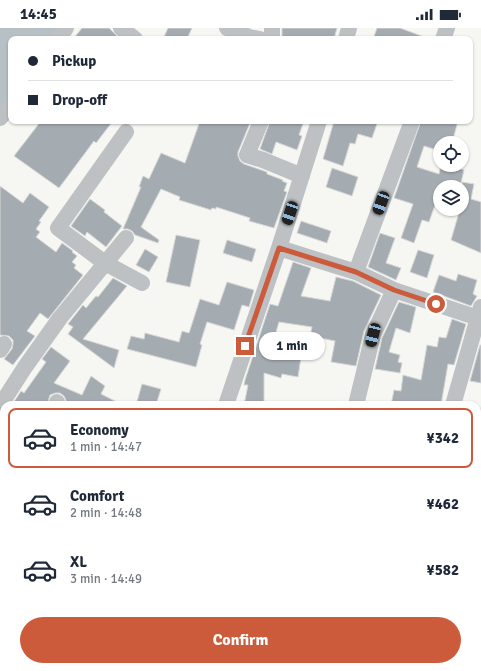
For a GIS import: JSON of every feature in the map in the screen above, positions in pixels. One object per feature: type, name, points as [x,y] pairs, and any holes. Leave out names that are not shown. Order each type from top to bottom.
[{"type":"street","points":[[121,28],[131,36]]},
{"type":"street","points":[[227,28],[247,36]]},
{"type":"street","points":[[0,118],[8,109]]},
{"type":"street","points":[[260,124],[247,155],[302,176]]},
{"type":"street","points":[[227,401],[279,248],[318,124]]},
{"type":"street","points":[[356,272],[411,124]]},
{"type":"street","points":[[126,132],[58,228],[105,263],[142,283]]},
{"type":"street","points":[[3,401],[25,367],[60,318],[126,238]]},
{"type":"street","points":[[279,248],[356,272],[394,290],[480,314],[454,401]]},
{"type":"street","points":[[357,401],[373,335],[394,290]]},
{"type":"shaded area","points":[[0,28],[60,28],[55,36],[8,36],[8,99],[0,106]]},
{"type":"building","points":[[82,28],[109,28],[117,36],[75,36]]},
{"type":"building","points":[[168,28],[192,28],[188,36],[164,36]]},
{"type":"building","points":[[282,28],[337,28],[335,36],[282,36]]},
{"type":"building","points":[[377,28],[400,28],[422,36],[374,36]]},
{"type":"building","points":[[39,124],[111,124],[96,143],[94,141],[59,188],[14,156]]},
{"type":"building","points":[[199,124],[250,124],[238,152],[240,161],[244,164],[267,172],[267,174],[287,183],[284,191],[287,192],[274,228],[249,221],[250,218],[216,207],[216,209],[212,208],[211,210],[179,200],[180,197],[161,189],[141,227],[159,240],[158,243],[135,235],[128,229],[123,229],[141,187],[139,187],[143,176],[149,179],[161,153],[185,163]]},
{"type":"building","points":[[269,124],[303,124],[299,135],[302,136],[297,150],[276,142],[272,154],[260,149]]},
{"type":"building","points":[[333,124],[377,124],[372,138],[358,134],[355,144],[350,143],[343,166],[323,159]]},
{"type":"building","points":[[420,124],[457,124],[454,136],[433,136],[433,149],[424,146],[417,167],[439,174],[439,172],[464,172],[462,180],[433,180],[433,211],[429,222],[422,220],[414,243],[401,238],[413,204],[394,198]]},
{"type":"building","points":[[332,168],[358,177],[352,196],[326,187]]},
{"type":"building","points":[[469,183],[474,184],[471,199],[481,202],[481,253],[451,240],[458,216],[469,216]]},
{"type":"building","points":[[0,186],[23,203],[30,193],[49,207],[39,221],[41,222],[36,229],[40,232],[36,237],[56,252],[62,243],[73,251],[72,252],[77,256],[72,262],[76,265],[74,268],[83,275],[48,319],[40,313],[27,331],[35,336],[13,365],[4,359],[12,349],[13,340],[9,336],[0,335]]},
{"type":"building","points":[[90,199],[105,210],[104,212],[122,226],[106,247],[87,232],[85,236],[71,226]]},
{"type":"building","points":[[301,221],[331,231],[327,243],[297,233]]},
{"type":"building","points":[[380,233],[395,238],[386,263],[401,268],[396,280],[368,267]]},
{"type":"building","points":[[176,235],[200,240],[190,287],[166,282]]},
{"type":"building","points":[[227,240],[256,249],[252,262],[223,253]]},
{"type":"building","points":[[145,249],[158,257],[149,272],[136,265]]},
{"type":"building","points":[[418,250],[434,255],[427,278],[410,272]]},
{"type":"building","points":[[293,262],[311,268],[301,296],[330,301],[336,277],[353,281],[381,295],[364,331],[356,366],[331,362],[335,341],[310,336],[312,327],[279,322],[270,352],[301,357],[298,377],[282,374],[281,378],[264,373],[264,401],[245,401],[248,385],[244,385],[245,380],[270,304],[278,306]]},
{"type":"building","points":[[458,274],[477,280],[473,294],[477,296],[471,306],[433,292],[439,275],[456,281]]},
{"type":"building","points":[[113,278],[127,286],[83,339],[119,350],[114,368],[68,334],[73,327],[68,324],[83,305],[86,308],[96,296],[98,297]]},
{"type":"building","points":[[227,282],[254,290],[249,307],[242,305],[234,330],[207,322],[200,344],[202,345],[196,367],[127,349],[131,336],[144,339],[145,333],[179,342],[182,331],[189,333],[200,299],[219,305]]},
{"type":"building","points":[[399,302],[416,307],[410,333],[396,328],[389,352],[400,355],[398,362],[402,363],[400,373],[375,369],[382,338]]},
{"type":"building","points":[[452,319],[466,324],[454,365],[448,364],[442,401],[392,401],[394,390],[401,391],[403,375],[421,380],[427,345],[437,347],[439,337],[446,338]]},
{"type":"building","points":[[481,345],[481,383],[470,381]]},
{"type":"building","points":[[51,347],[70,361],[54,383],[82,395],[91,376],[105,386],[101,394],[115,401],[66,401],[64,396],[60,393],[55,393],[50,395],[48,401],[15,401],[21,391],[24,393],[46,362],[42,359]]},
{"type":"building","points":[[142,384],[161,389],[157,401],[137,401]]},
{"type":"route","points":[[245,346],[279,248],[356,272],[394,290],[436,304]]}]
